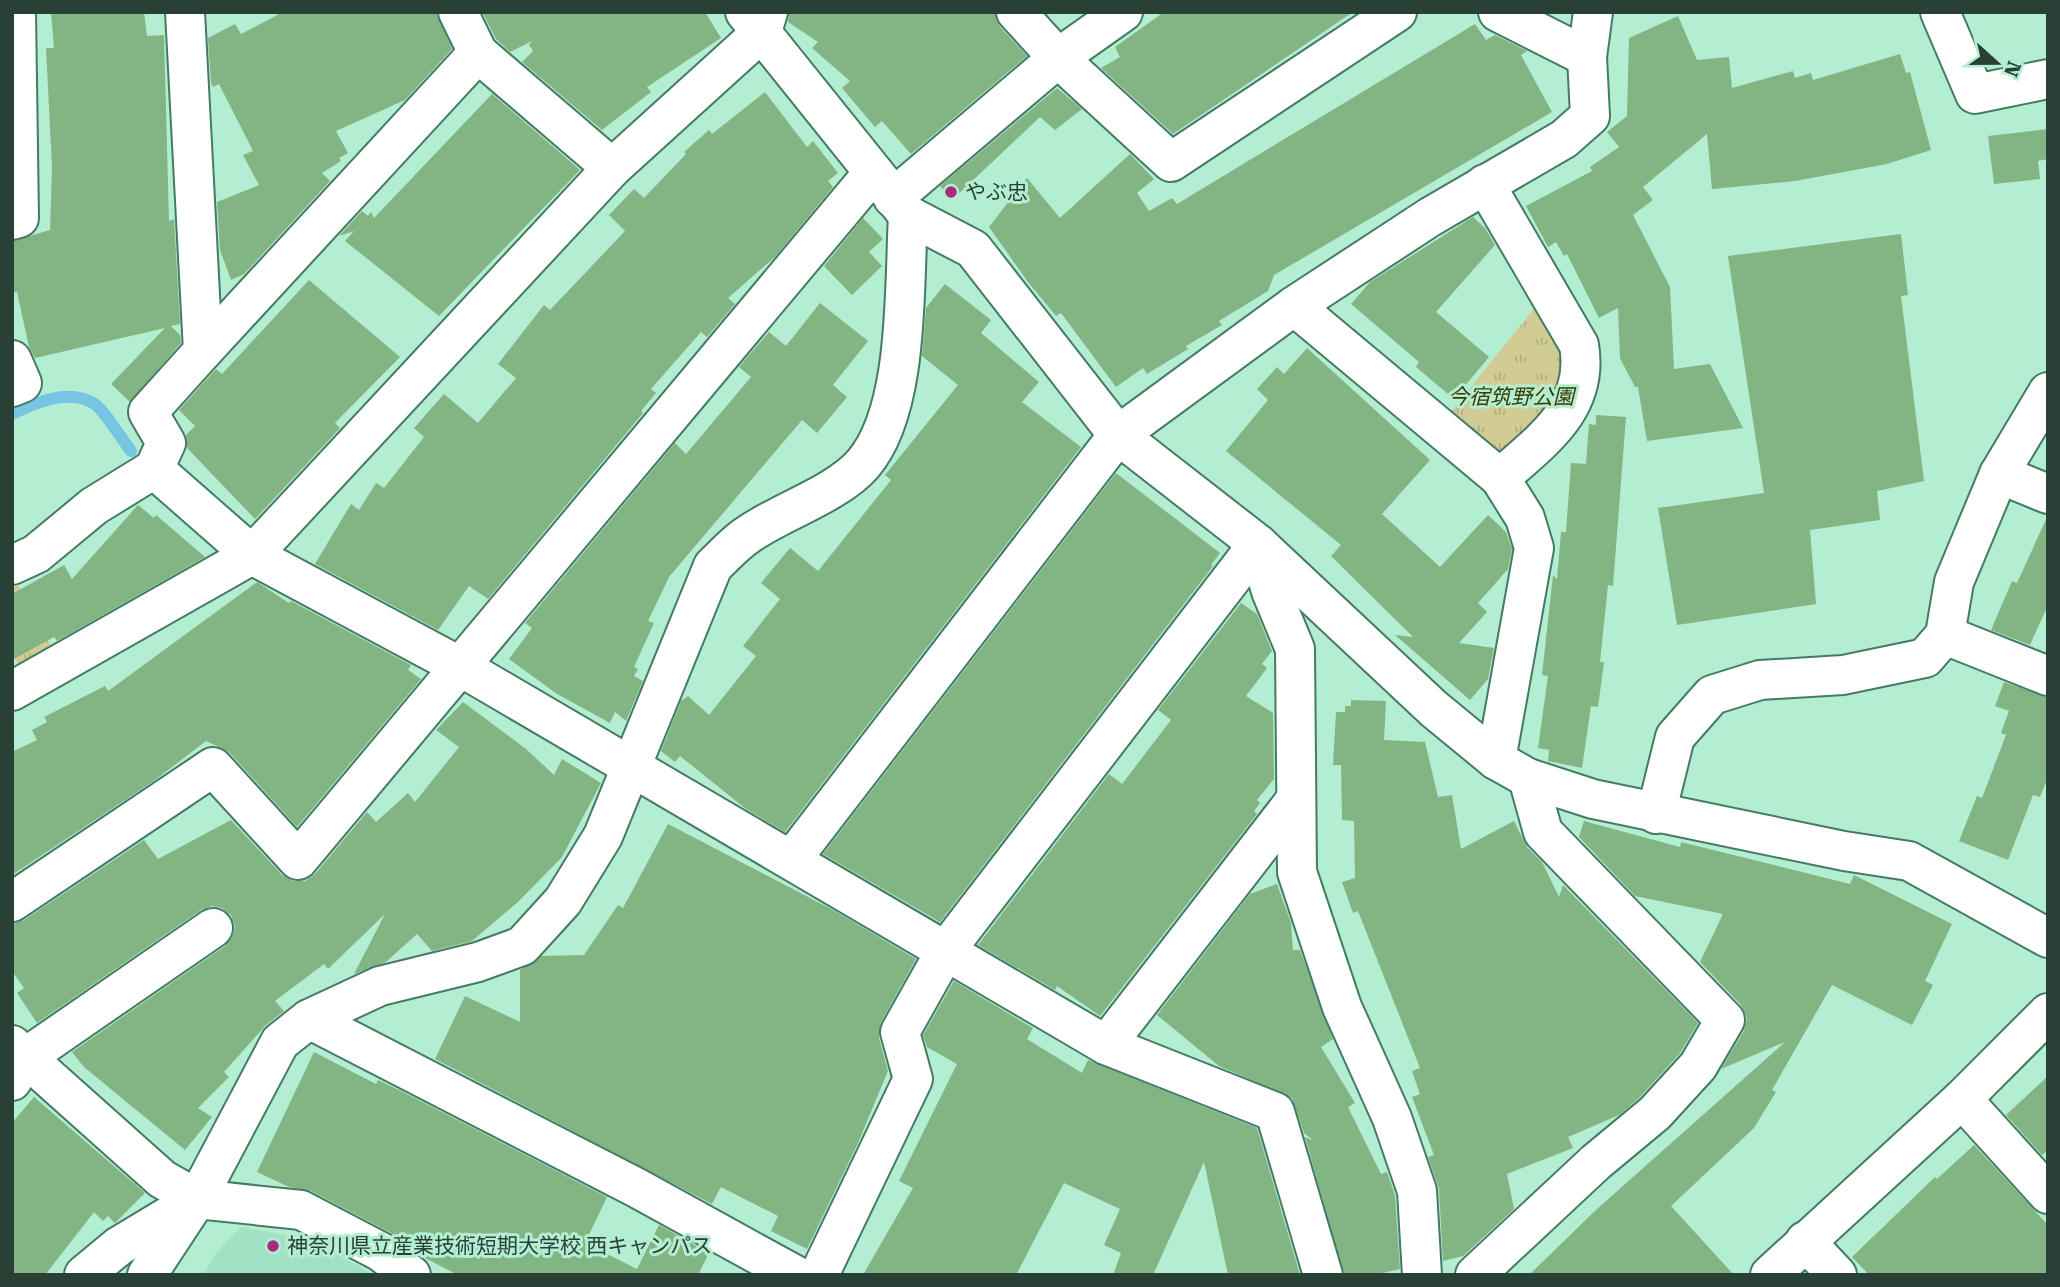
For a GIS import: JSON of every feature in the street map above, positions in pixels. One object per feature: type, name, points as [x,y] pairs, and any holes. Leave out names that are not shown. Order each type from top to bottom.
[{"type":"street","points":[[12,220],[19,218],[16,12]]},
{"type":"street","points":[[458,12],[478,53],[612,168]]},
{"type":"street","points":[[1016,12],[1058,58],[1171,162],[1397,12]]},
{"type":"street","points":[[12,902],[213,767],[298,860],[461,667],[891,195],[1058,58],[1124,12]]},
{"type":"street","points":[[1498,12],[1587,57]]},
{"type":"street","points":[[792,859],[1118,435],[1294,306],[1485,184],[1564,139],[1590,116],[1587,57],[1593,12]]},
{"type":"street","points":[[1940,12],[1975,94],[2048,79]]},
{"type":"street","points":[[192,16],[203,351]]},
{"type":"street","points":[[12,691],[252,555],[612,168],[758,19],[891,195],[973,248],[1118,435],[1258,544],[1434,709],[1512,769],[1593,799],[1656,814],[1909,861],[2048,938]]},
{"type":"street","points":[[12,565],[36,554],[94,506],[153,469],[166,443],[148,412],[478,53]]},
{"type":"street","points":[[1485,184],[1579,345],[1583,367],[1576,395],[1557,427],[1500,478]]},
{"type":"street","points":[[146,1275],[197,1199],[280,1042],[309,1019],[380,986],[478,962],[522,946],[563,901],[604,836],[713,566],[747,534],[832,486],[862,464],[880,434],[894,390],[903,339],[891,195]]},
{"type":"street","points":[[1294,306],[1500,478],[1525,517],[1534,548],[1512,769],[1543,832],[1725,1020],[1698,1066],[1655,1113],[1596,1162],[1475,1275]]},
{"type":"street","points":[[12,360],[22,383],[12,387]]},
{"type":"street","points":[[1656,814],[1675,737],[1712,695],[1760,680],[1843,675],[1925,658],[1945,635],[1954,582],[1998,474],[2048,392]]},
{"type":"street","points":[[153,469],[252,555],[461,667],[1106,1045],[1275,1112],[1323,1275]]},
{"type":"street","points":[[1998,474],[2048,494]]},
{"type":"street","points":[[1258,544],[1271,591],[1295,649],[1294,802],[1297,872],[1342,1007],[1392,1118],[1417,1191],[1422,1275]]},
{"type":"street","points":[[818,1275],[913,1079],[900,1032],[946,950],[1258,544]]},
{"type":"street","points":[[1945,635],[2048,676]]},
{"type":"street","points":[[1106,1045],[1294,802]]},
{"type":"street","points":[[213,928],[17,1061],[162,1179],[197,1199],[301,1210],[382,1252],[411,1275]]},
{"type":"street","points":[[1770,1275],[1962,1099],[2048,1013]]},
{"type":"street","points":[[309,1019],[637,1188],[795,1275]]},
{"type":"street","points":[[1962,1099],[2048,1194]]},
{"type":"street","points":[[84,1275],[119,1246],[197,1199]]},
{"type":"street","points":[[1805,1241],[1838,1275]]},
{"type":"shaded area","name":"神奈川県立産業技術短期大学校 西キャンパス","points":[[241,1227],[311,1240],[374,1275],[203,1275],[216,1253]]},
{"type":"green space","name":"今宿筑野公園","points":[[1536,306],[1570,364],[1565,388],[1504,461],[1450,413]]},
{"type":"green space","points":[[18,585],[55,653],[22,672],[12,651],[12,588]]},
{"type":"building","points":[[51,12],[144,12],[147,36],[164,35],[169,221],[174,219],[180,324],[171,326],[180,335],[181,343],[130,402],[111,384],[165,328],[35,358],[29,347],[17,292],[12,293],[12,241],[50,230],[52,167],[46,48],[54,48]]},
{"type":"building","points":[[283,12],[436,12],[452,49],[405,100],[336,131],[348,153],[322,173],[330,181],[244,274],[231,280],[220,250],[217,202],[259,185],[243,155],[253,151],[219,84],[213,87],[211,83],[208,38],[235,24],[241,34]]},
{"type":"building","points":[[482,12],[705,12],[721,38],[647,87],[651,92],[602,130],[522,62],[533,51],[529,45],[532,41],[510,52],[496,39]]},
{"type":"building","points":[[789,12],[995,12],[1000,27],[1027,56],[911,154],[882,121],[875,127],[842,88],[850,81],[812,48],[818,42],[788,22]]},
{"type":"building","points":[[1164,12],[1353,12],[1173,134],[1101,68],[1120,57],[1115,47]]},
{"type":"building","points":[[1678,16],[1697,60],[1729,57],[1732,88],[1793,71],[1795,78],[1811,73],[1813,80],[1900,54],[1906,73],[1910,72],[1931,150],[1887,164],[1795,181],[1712,189],[1707,134],[1643,187],[1653,200],[1633,215],[1670,287],[1674,369],[1710,364],[1743,428],[1647,441],[1638,387],[1635,387],[1620,358],[1618,308],[1599,318],[1567,254],[1564,256],[1556,242],[1548,247],[1526,206],[1592,171],[1590,167],[1619,147],[1607,132],[1627,116],[1629,38]]},
{"type":"building","points":[[1475,24],[1486,40],[1495,35],[1527,51],[1521,55],[1552,112],[1274,275],[1268,291],[1219,321],[1222,325],[1186,346],[1188,349],[1147,374],[1143,368],[1116,387],[1061,313],[1056,316],[1028,282],[989,227],[1027,178],[1060,218],[1130,154],[1154,179],[1137,193],[1149,211],[1172,198],[1177,204]]},
{"type":"building","points":[[1057,88],[1082,109],[1055,130],[1040,117],[952,200],[940,186]]},
{"type":"building","points":[[765,92],[807,147],[813,141],[838,173],[828,181],[833,187],[775,257],[728,298],[735,304],[707,337],[701,332],[651,389],[656,393],[641,411],[643,413],[488,599],[469,586],[438,630],[315,564],[351,504],[359,510],[376,483],[384,488],[424,437],[414,428],[444,394],[478,423],[516,378],[498,364],[544,305],[550,310],[625,231],[609,215],[634,189],[644,198],[686,154],[684,152],[709,130],[712,134]]},
{"type":"building","points":[[492,94],[580,170],[439,316],[345,241],[354,231],[339,236],[362,211],[368,216],[371,212],[374,218]]},
{"type":"building","points":[[2048,129],[2048,159],[2038,161],[2040,179],[1994,184],[1988,136]]},
{"type":"building","points":[[1473,217],[1485,228],[1495,245],[1436,312],[1489,357],[1454,399],[1416,367],[1419,362],[1351,304],[1370,282]]},
{"type":"building","points":[[863,218],[883,239],[869,252],[882,266],[852,295],[824,266]]},
{"type":"building","points":[[1901,234],[1908,295],[1901,296],[1924,481],[1877,491],[1880,520],[1810,530],[1816,604],[1677,625],[1658,508],[1764,493],[1728,256]]},
{"type":"building","points":[[309,280],[400,357],[335,423],[340,428],[255,519],[187,448],[186,435],[195,426],[179,410],[216,369],[222,374]]},
{"type":"building","points":[[945,284],[991,320],[981,333],[1039,382],[1022,402],[1081,447],[785,832],[746,809],[680,756],[675,762],[661,751],[681,701],[688,696],[709,715],[756,656],[743,646],[780,599],[761,583],[790,548],[818,571],[891,480],[885,475],[958,385],[922,356],[926,308]]},
{"type":"building","points":[[820,303],[868,341],[833,385],[847,397],[817,433],[802,420],[669,577],[648,621],[654,623],[634,667],[638,669],[634,676],[643,681],[626,721],[615,712],[610,723],[557,694],[509,659],[532,628],[525,623],[675,443],[686,454],[751,377],[739,367],[769,332],[786,346]]},
{"type":"building","points":[[1307,348],[1430,460],[1382,514],[1440,567],[1488,515],[1506,532],[1512,549],[1508,569],[1478,603],[1487,612],[1459,643],[1494,648],[1488,679],[1470,700],[1395,635],[1413,637],[1331,556],[1341,545],[1226,451],[1268,400],[1257,389],[1277,367],[1284,374]]},
{"type":"building","points":[[1596,415],[1626,417],[1613,586],[1608,585],[1600,662],[1604,662],[1598,707],[1591,706],[1582,768],[1548,761],[1549,750],[1538,748],[1548,676],[1542,675],[1553,575],[1557,579],[1561,532],[1566,532],[1571,463],[1586,464],[1589,424],[1596,425]]},
{"type":"building","points":[[1116,473],[1220,553],[1211,565],[1213,566],[940,922],[823,854]]},
{"type":"building","points":[[138,505],[154,518],[156,515],[205,557],[57,641],[54,637],[12,660],[12,594],[64,565],[72,579]]},
{"type":"building","points":[[2048,515],[2048,605],[2030,645],[1991,630],[2012,581],[2017,583]]},
{"type":"building","points":[[257,582],[289,603],[291,601],[411,665],[408,670],[421,679],[297,827],[229,752],[206,741],[155,780],[12,875],[12,752],[37,740],[32,730],[47,722],[44,717],[105,686],[108,691]]},
{"type":"building","points":[[1241,603],[1257,614],[1272,651],[1262,664],[1267,668],[1246,696],[1273,713],[1274,779],[1257,800],[1260,803],[1254,811],[1257,814],[1100,1016],[1057,986],[1055,990],[978,945],[1109,774],[1122,784],[1171,720],[1158,710]]},
{"type":"building","points":[[2004,682],[2048,697],[2048,777],[2040,797],[2033,795],[2008,860],[1959,841],[1977,796],[1982,798],[2006,735],[2001,733],[2009,711],[1995,706]]},
{"type":"building","points":[[1351,700],[1386,701],[1384,740],[1425,742],[1438,797],[1452,795],[1461,849],[1514,821],[1527,847],[1542,862],[1559,897],[1563,885],[1698,1023],[1680,1053],[1640,1097],[1619,1115],[1568,1137],[1573,1148],[1507,1174],[1514,1209],[1463,1256],[1443,1261],[1439,1189],[1428,1157],[1434,1155],[1412,1097],[1420,1094],[1412,1071],[1420,1068],[1358,911],[1353,913],[1342,882],[1355,878],[1354,821],[1342,820],[1341,765],[1333,765],[1336,712],[1345,712],[1345,706],[1351,706]]},
{"type":"building","points":[[463,702],[526,749],[554,775],[562,759],[601,783],[562,857],[518,902],[472,941],[432,951],[417,934],[386,962],[354,974],[385,914],[328,969],[324,964],[275,1001],[284,1011],[266,1025],[224,1072],[229,1077],[198,1108],[212,1117],[185,1150],[84,1067],[72,1052],[225,946],[232,938],[235,927],[231,915],[222,908],[212,906],[201,910],[37,1023],[17,993],[24,988],[12,971],[12,924],[24,920],[144,840],[158,859],[231,820],[282,875],[293,881],[305,881],[315,874],[367,812],[376,822],[408,793],[415,802],[459,747],[436,730]]},
{"type":"building","points":[[1584,821],[1680,847],[1681,842],[1850,884],[1854,875],[1952,924],[1925,981],[1933,985],[1912,1025],[1832,985],[1772,1090],[1776,1092],[1754,1128],[1671,1206],[1734,1275],[1529,1275],[1597,1209],[1785,1042],[1721,1069],[1744,1031],[1747,1018],[1741,1005],[1700,962],[1723,914],[1635,896],[1579,837]]},
{"type":"building","points":[[668,824],[835,911],[916,959],[881,1022],[879,1038],[888,1071],[858,1143],[807,1249],[771,1231],[778,1216],[721,1187],[712,1204],[435,1059],[465,996],[520,1022],[520,970],[542,956],[584,955],[618,905],[623,908]]},
{"type":"building","points":[[1277,884],[1291,923],[1293,950],[1300,950],[1333,1039],[1321,1047],[1355,1103],[1348,1107],[1381,1174],[1387,1172],[1395,1195],[1400,1269],[1374,1275],[1344,1275],[1305,1137],[1314,1141],[1304,1133],[1292,1098],[1219,1066],[1157,1015],[1250,894]]},
{"type":"building","points":[[954,981],[1033,1028],[1027,1039],[1082,1073],[1088,1060],[1257,1128],[1300,1275],[1228,1275],[1204,1162],[1153,1275],[1113,1275],[1121,1253],[1104,1245],[1120,1209],[1064,1183],[1016,1275],[863,1275],[913,1188],[899,1181],[957,1064],[927,1047],[923,1035]]},
{"type":"building","points":[[314,1052],[376,1084],[378,1080],[401,1091],[607,1197],[585,1243],[637,1269],[659,1225],[709,1253],[698,1275],[458,1275],[425,1258],[391,1233],[311,1191],[289,1187],[257,1172]]},
{"type":"building","points":[[2048,1076],[2048,1150],[2042,1155],[2006,1115]]},
{"type":"building","points":[[34,1097],[145,1193],[115,1223],[108,1216],[103,1221],[94,1212],[45,1275],[12,1275],[12,1123]]},
{"type":"building","points":[[1974,1145],[2048,1225],[2048,1275],[1869,1275],[1852,1257],[1935,1177],[1937,1179]]},
{"type":"waterway","points":[[12,414],[52,399],[83,399],[102,411],[131,451]]},
{"type":"place","name":"やぶ忠","points":[[951,192]]},
{"type":"place","name":"神奈川県立産業技術短期大学校 西キャンパス","points":[[273,1246]]}]
